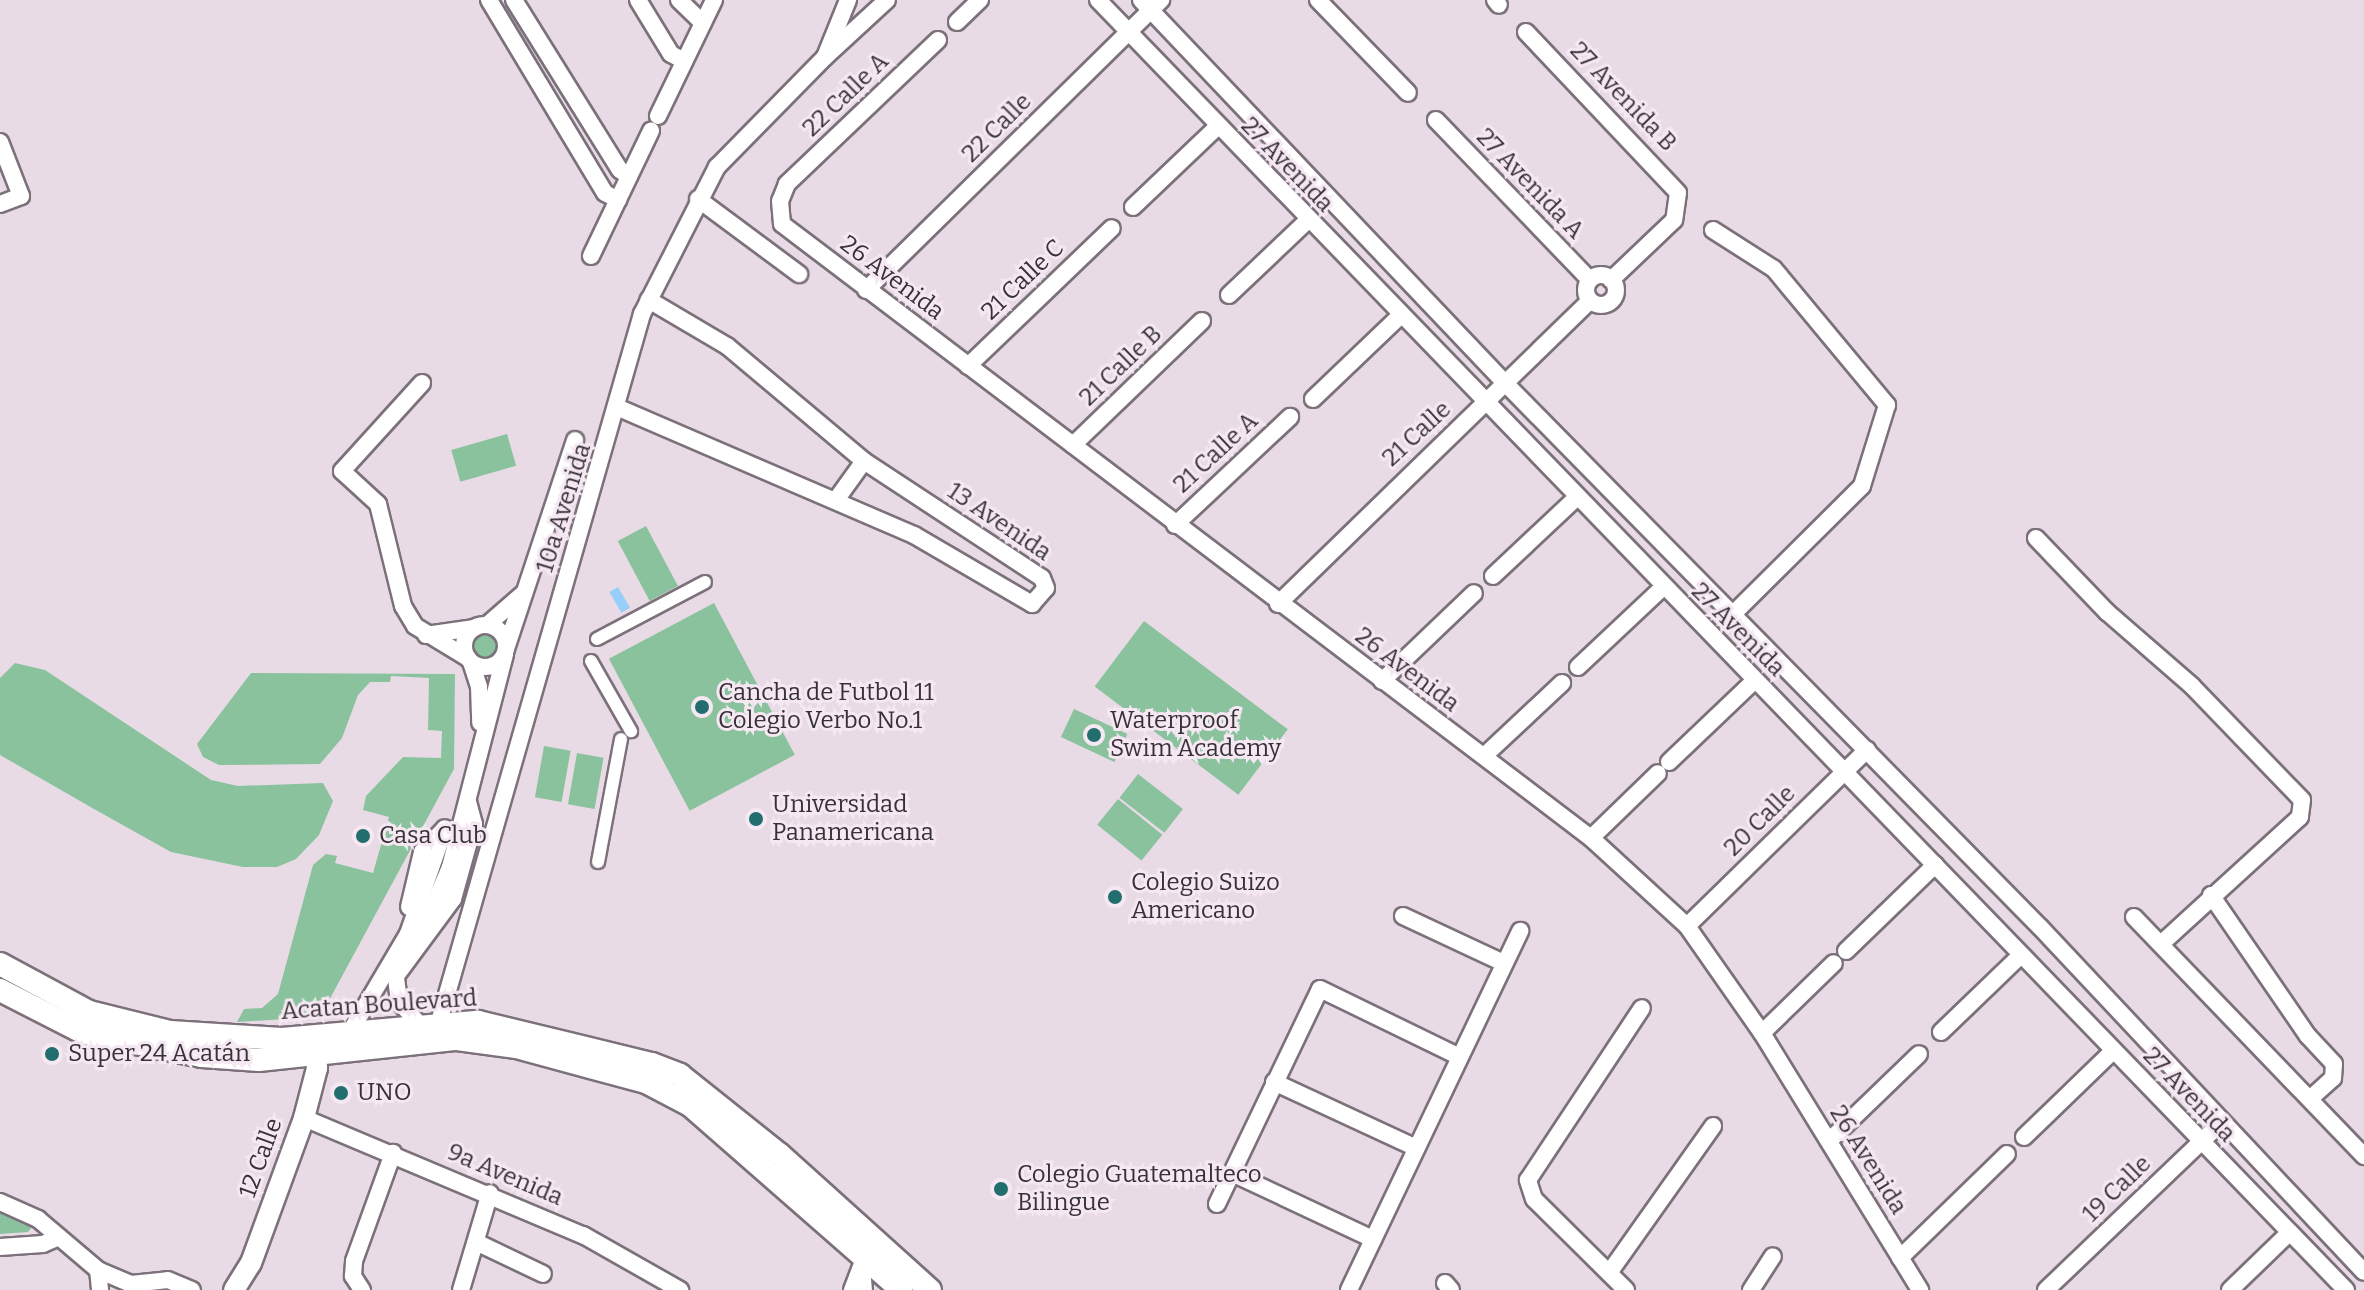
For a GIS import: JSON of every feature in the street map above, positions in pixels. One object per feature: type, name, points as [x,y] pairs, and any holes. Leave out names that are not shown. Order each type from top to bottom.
[{"type":"main road","name":"Acatan Boulevard","points":[[0,964],[89,1012],[141,1027],[210,1037],[315,1046],[437,1040],[487,1041],[667,1089],[867,1254],[930,1290]]},
{"type":"main road","name":"Acatan Boulevard","points":[[0,990],[107,1039],[202,1056],[259,1060],[315,1046],[350,1032],[429,1023],[515,1028],[680,1075],[779,1154],[901,1290]]},
{"type":"street","points":[[489,0],[605,193],[618,200]]},
{"type":"street","points":[[514,0],[620,170],[629,176]]},
{"type":"street","points":[[638,0],[671,54],[684,61]]},
{"type":"street","points":[[679,0],[703,23]]},
{"type":"street","points":[[591,256],[714,0]]},
{"type":"street","name":"10a Avenida","points":[[825,57],[848,0]]},
{"type":"street","name":"10a Avenida","points":[[429,1023],[619,408],[649,300],[717,167],[825,57],[887,0]]},
{"type":"street","points":[[957,22],[980,0]]},
{"type":"street","name":"27 Avenida","points":[[1098,0],[1662,588],[1844,771],[2346,1290]]},
{"type":"street","points":[[1318,0],[1408,93]]},
{"type":"street","name":"27 Avenida","points":[[1151,3],[1506,383],[1731,616],[1867,750],[2221,1123],[2362,1265]]},
{"type":"street","name":"22 Calle","points":[[866,290],[1129,32],[1151,3]]},
{"type":"street","name":"27 Avenida B","points":[[1526,32],[1671,180],[1679,200],[1674,220],[1611,280]]},
{"type":"street","name":"22 Calle A","points":[[787,184],[938,40]]},
{"type":"street","name":"27 Avenida A","points":[[1436,120],[1590,280]]},
{"type":"street","points":[[1133,207],[1217,127]]},
{"type":"street","points":[[0,142],[7,197]]},
{"type":"street","name":"26 Avenida","points":[[787,184],[780,201],[782,224],[1278,604],[1591,838],[1687,926],[1762,1033],[1920,1290]]},
{"type":"street","points":[[698,199],[799,274]]},
{"type":"street","points":[[1229,295],[1307,221]]},
{"type":"street","name":"21 Calle C","points":[[968,366],[1112,228]]},
{"type":"street","points":[[1713,230],[1774,269],[1887,405],[1862,486],[1731,616]]},
{"type":"street","points":[[1590,301],[1590,280],[1603,276],[1611,280]]},
{"type":"street","name":"21 Calle","points":[[1278,604],[1590,301],[1604,305],[1613,299],[1611,280]]},
{"type":"street","name":"13 Avenida","points":[[619,408],[836,500],[956,556],[1026,601],[1037,602],[1046,588],[1042,578],[864,461],[727,346],[649,300]]},
{"type":"street","points":[[1313,399],[1400,316]]},
{"type":"street","name":"21 Calle B","points":[[1073,445],[1202,321]]},
{"type":"street","points":[[422,383],[342,471],[378,504],[403,606],[426,635],[470,660],[490,667],[505,652],[504,636],[480,627],[426,635]]},
{"type":"street","name":"21 Calle A","points":[[1175,525],[1290,417]]},
{"type":"street","points":[[350,1032],[413,938],[444,884],[505,652],[575,440]]},
{"type":"street","points":[[836,500],[864,461]]},
{"type":"street","points":[[1493,576],[1576,498]]},
{"type":"street","points":[[2036,538],[2302,800],[2300,817],[2211,895],[2161,944]]},
{"type":"street","points":[[597,639],[705,582]]},
{"type":"street","points":[[1578,667],[1662,588]]},
{"type":"street","points":[[481,737],[479,687],[464,645],[480,627],[528,589]]},
{"type":"street","points":[[1382,681],[1474,593]]},
{"type":"street","points":[[591,661],[626,735],[598,862]]},
{"type":"street","points":[[1591,838],[1754,681]]},
{"type":"street","points":[[1484,756],[1562,683]]},
{"type":"street","name":"20 Calle","points":[[1687,926],[1867,750]]},
{"type":"street","points":[[429,1023],[399,1002],[395,985],[398,970],[413,938],[445,828],[467,800]]},
{"type":"street","points":[[1846,951],[1935,865]]},
{"type":"street","points":[[2211,895],[2308,1036],[2334,1064],[2333,1078],[2311,1098]]},
{"type":"street","points":[[1403,916],[1504,963]]},
{"type":"street","points":[[2134,917],[2364,1156]]},
{"type":"street","points":[[1349,1290],[1520,931]]},
{"type":"street","points":[[1941,1032],[2021,955]]},
{"type":"street","points":[[1762,1033],[1834,963]]},
{"type":"street","points":[[1217,1204],[1320,989],[1458,1056]]},
{"type":"street","points":[[1626,1290],[1534,1199],[1528,1180],[1642,1008]]},
{"type":"street","name":"12 Calle","points":[[234,1290],[251,1263],[304,1118],[315,1046]]},
{"type":"street","points":[[2024,1137],[2113,1051]]},
{"type":"street","points":[[1829,1141],[1919,1054]]},
{"type":"street","points":[[1274,1082],[1416,1148]]},
{"type":"street","name":"9a Avenida","points":[[304,1118],[490,1193],[583,1235],[680,1290]]},
{"type":"street","name":"19 Calle","points":[[2046,1290],[2221,1123]]},
{"type":"street","points":[[1609,1273],[1713,1126]]},
{"type":"street","points":[[362,1290],[353,1276],[354,1261],[393,1153]]},
{"type":"street","points":[[1900,1258],[2007,1154]]},
{"type":"street","points":[[1232,1173],[1373,1239]]},
{"type":"street","points":[[461,1290],[490,1193]]},
{"type":"street","points":[[0,1202],[38,1219],[98,1270],[132,1287],[168,1280],[189,1289]]},
{"type":"street","points":[[2230,1290],[2290,1232]]},
{"type":"street","points":[[0,1247],[43,1244],[59,1237]]},
{"type":"street","points":[[476,1242],[543,1274]]},
{"type":"street","points":[[852,1290],[867,1254]]},
{"type":"street","points":[[864,1290],[867,1254]]},
{"type":"street","points":[[1751,1290],[1773,1256]]},
{"type":"street","points":[[98,1270],[100,1290]]},
{"type":"green space","points":[[507,434],[516,466],[460,482],[451,450]]},
{"type":"green space","points":[[646,526],[678,586],[650,601],[618,541]]},
{"type":"green space","name":"Cancha de Futbol 11 Colegio Verbo No.1","points":[[714,603],[795,755],[690,811],[609,659]]},
{"type":"green space","points":[[1144,621],[1288,729],[1238,795],[1095,686]]},
{"type":"green space","points":[[484,631],[494,636],[499,646],[494,656],[484,661],[474,656],[469,646],[474,636]]},
{"type":"green space","points":[[15,663],[45,670],[211,780],[238,786],[323,783],[333,801],[319,835],[296,859],[277,867],[243,867],[171,852],[94,809],[0,755],[0,678]]},
{"type":"green space","points":[[251,673],[455,674],[454,769],[320,1017],[237,1022],[244,1009],[262,1008],[278,994],[313,865],[326,854],[337,856],[335,863],[373,873],[389,817],[363,810],[366,796],[403,757],[441,758],[442,731],[428,730],[429,678],[391,676],[390,682],[370,682],[358,695],[342,738],[320,764],[219,765],[203,757],[197,744]]},
{"type":"green space","name":"Waterproof Swim Academy","points":[[1074,709],[1127,734],[1114,762],[1061,737]]},
{"type":"green space","points":[[544,746],[571,751],[562,802],[535,797]]},
{"type":"green space","points":[[577,753],[604,758],[595,809],[568,804]]},
{"type":"green space","points":[[1138,774],[1183,809],[1164,833],[1120,798]]},
{"type":"green space","points":[[1118,799],[1162,835],[1142,861],[1097,825]]},
{"type":"green space","points":[[0,1212],[33,1226],[28,1232],[0,1234]]},
{"type":"water","points":[[618,587],[630,608],[621,613],[609,592]]},
{"type":"place","name":"Cancha de Futbol 11 Colegio Verbo No.1","points":[[702,707]]},
{"type":"place","name":"Waterproof Swim Academy","points":[[1094,735]]},
{"type":"place","name":"Universidad Panamericana","points":[[756,819]]},
{"type":"place","name":"Casa Club","points":[[363,836]]},
{"type":"place","name":"Colegio Suizo Americano","points":[[1115,897]]},
{"type":"place","name":"Super 24 Acatán","points":[[52,1054]]},
{"type":"place","name":"UNO","points":[[341,1093]]},
{"type":"place","name":"Colegio Guatemalteco Bilingue","points":[[1001,1189]]}]
